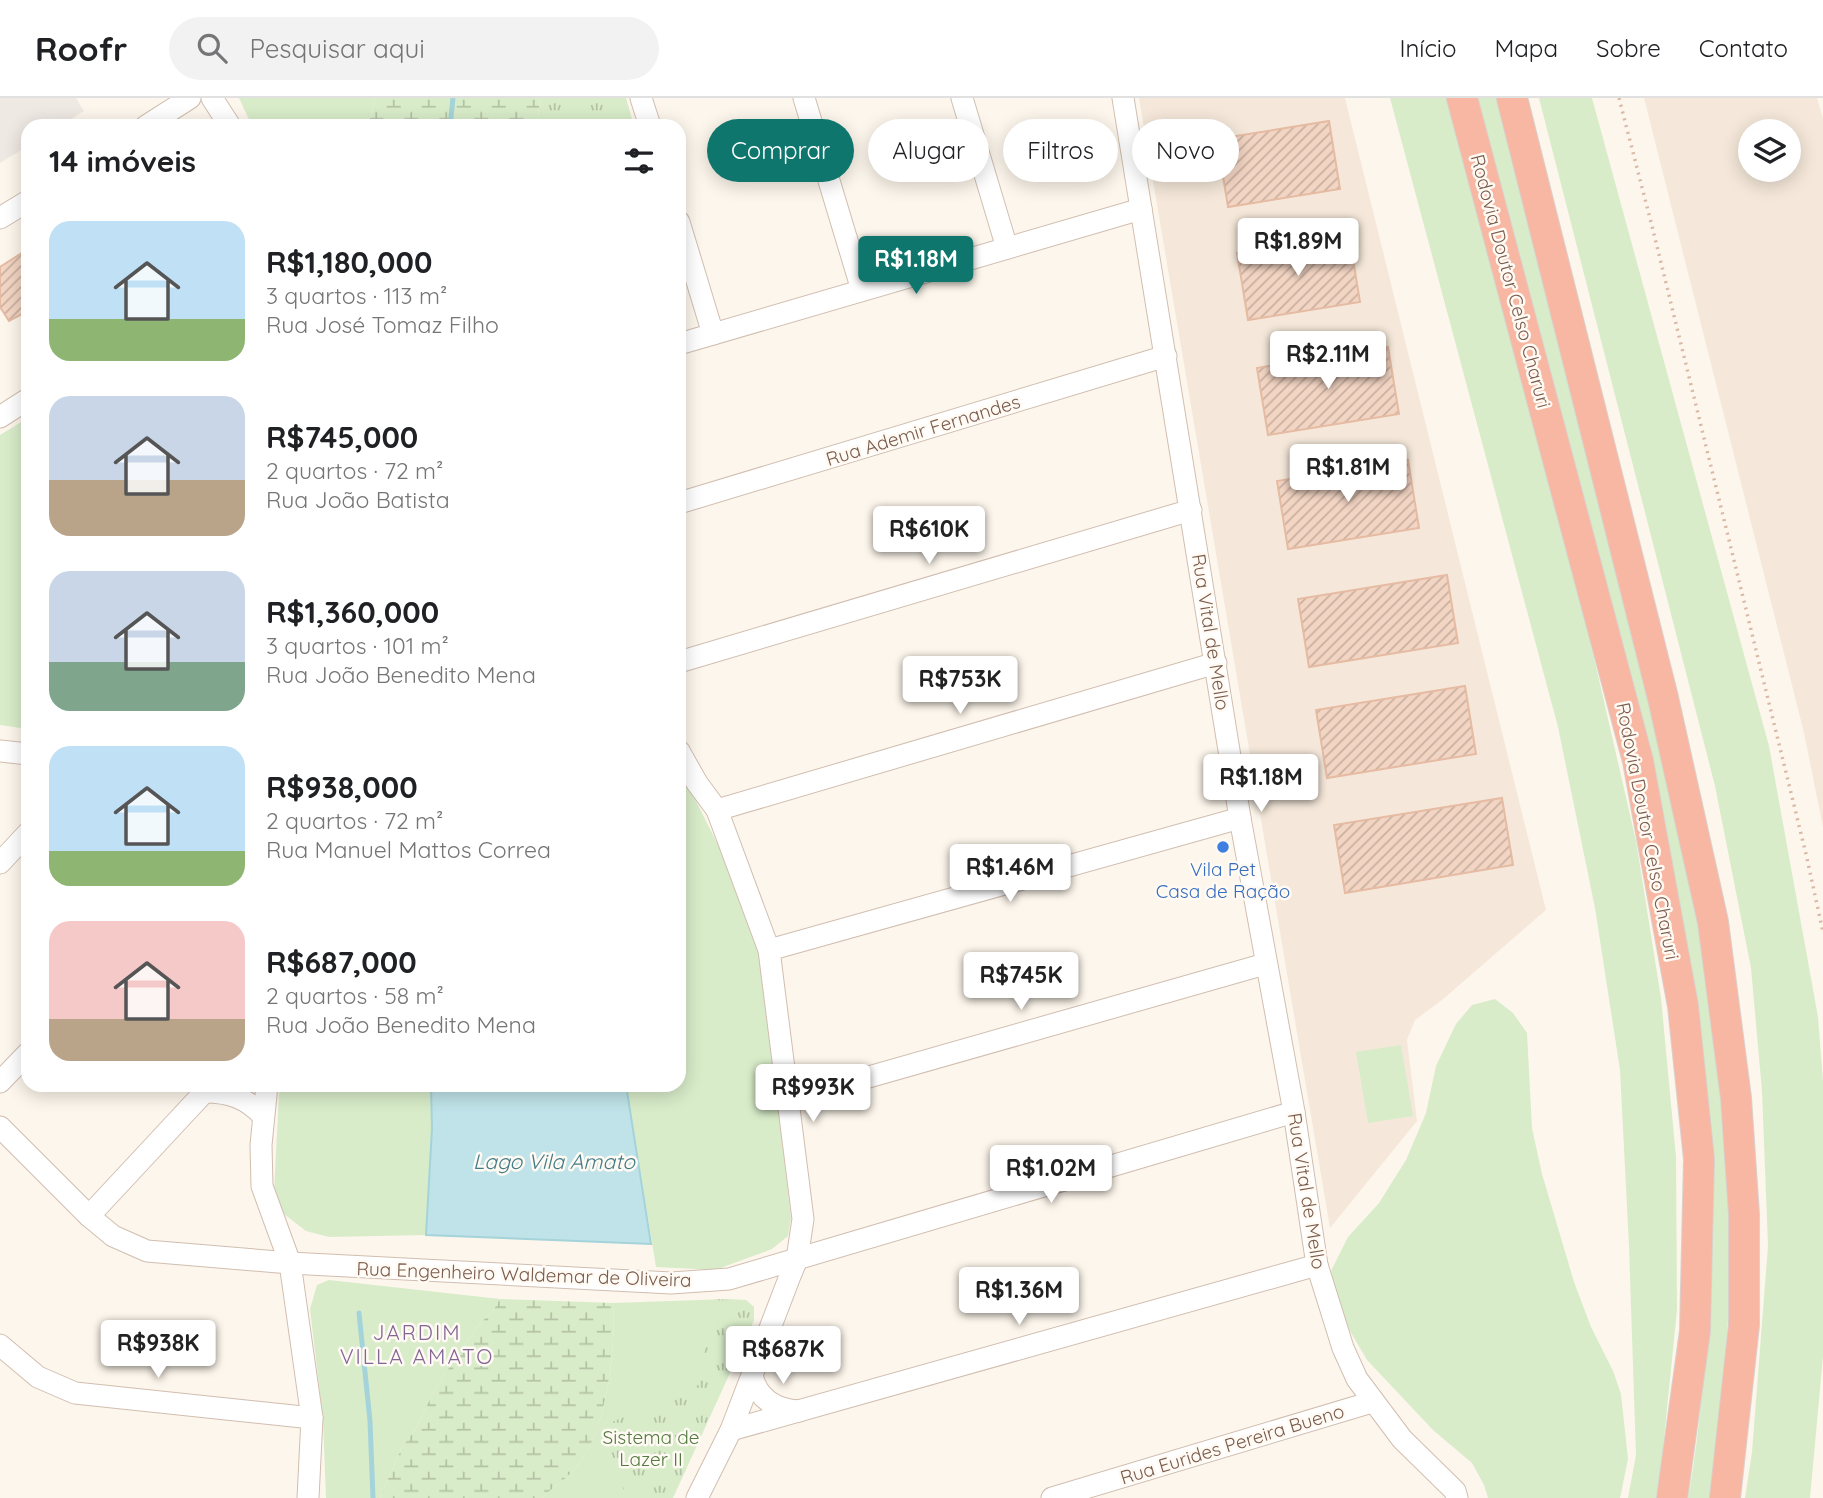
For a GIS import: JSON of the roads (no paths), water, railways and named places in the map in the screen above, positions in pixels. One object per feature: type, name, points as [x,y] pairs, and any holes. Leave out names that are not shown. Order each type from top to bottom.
[{"type":"highway","name":"Rodovia Doutor Celso Charuri","points":[[1462,98],[1638,761],[1683,1006],[1699,1159],[1695,1331],[1672,1498]]},
{"type":"highway","name":"Rodovia Doutor Celso Charuri","points":[[1512,98],[1663,698],[1713,922],[1737,1098],[1744,1214],[1744,1325],[1725,1498]]},
{"type":"street","points":[[157,119],[190,98]]},
{"type":"street","points":[[212,98],[226,119]]},
{"type":"street","points":[[641,98],[648,119]]},
{"type":"street","points":[[804,98],[862,290]]},
{"type":"street","points":[[962,98],[1007,248]]},
{"type":"street","name":"Rua Vital de Mello","points":[[1123,98],[1240,818],[1294,1112],[1317,1265],[1343,1348],[1357,1379],[1402,1439],[1455,1491],[1457,1498]]},
{"type":"street","points":[[0,218],[21,205]]},
{"type":"street","points":[[686,342],[1141,209]]},
{"type":"street","points":[[686,245],[713,334]]},
{"type":"street","name":"Rua Ademir Fernandes","points":[[686,501],[1166,356]]},
{"type":"street","points":[[0,417],[21,404]]},
{"type":"street","points":[[686,660],[1191,510]]},
{"type":"street","points":[[717,810],[1216,663]]},
{"type":"street","points":[[0,751],[21,753]]},
{"type":"street","points":[[686,763],[717,810],[769,950],[803,1219],[797,1258],[731,1430],[697,1498]]},
{"type":"street","points":[[769,950],[1240,818]]},
{"type":"street","points":[[0,863],[21,840]]},
{"type":"street","points":[[789,1100],[1265,964]]},
{"type":"street","points":[[0,1082],[21,1060]]},
{"type":"street","points":[[89,1216],[204,1092]]},
{"type":"street","points":[[225,1092],[253,1104],[263,1116]]},
{"type":"street","points":[[266,1092],[262,1186],[290,1263],[312,1418],[308,1498]]},
{"type":"street","name":"Rua Engenheiro Waldemar de Oliveira","points":[[0,1127],[89,1216],[113,1236],[147,1251],[290,1263],[671,1283],[729,1279],[1294,1112]]},
{"type":"street","points":[[296,1305],[308,1276],[325,1265]]},
{"type":"street","points":[[731,1430],[1317,1265]]},
{"type":"street","points":[[0,1345],[38,1377],[75,1393],[312,1418]]},
{"type":"street","points":[[752,1376],[759,1393],[770,1403],[785,1410],[801,1411]]},
{"type":"street","name":"Rua Eurides Pereira Bueno","points":[[1052,1498],[1372,1402]]},
{"type":"water","name":"Lago Vila Amato","points":[[431,1092],[627,1092],[651,1244],[426,1235],[432,1128]]},
{"type":"waterway","points":[[451,119],[453,98]]},
{"type":"waterway","points":[[359,1313],[370,1421],[373,1498]]},
{"type":"place","name":"Vila Pet Casa de Ração","points":[[1223,847]]},
{"type":"district","name":"JARDIM VILLA AMATO","points":[[417,1345]]},
{"type":"park label","name":"Sistema de Lazer II","points":[[651,1448]]}]
